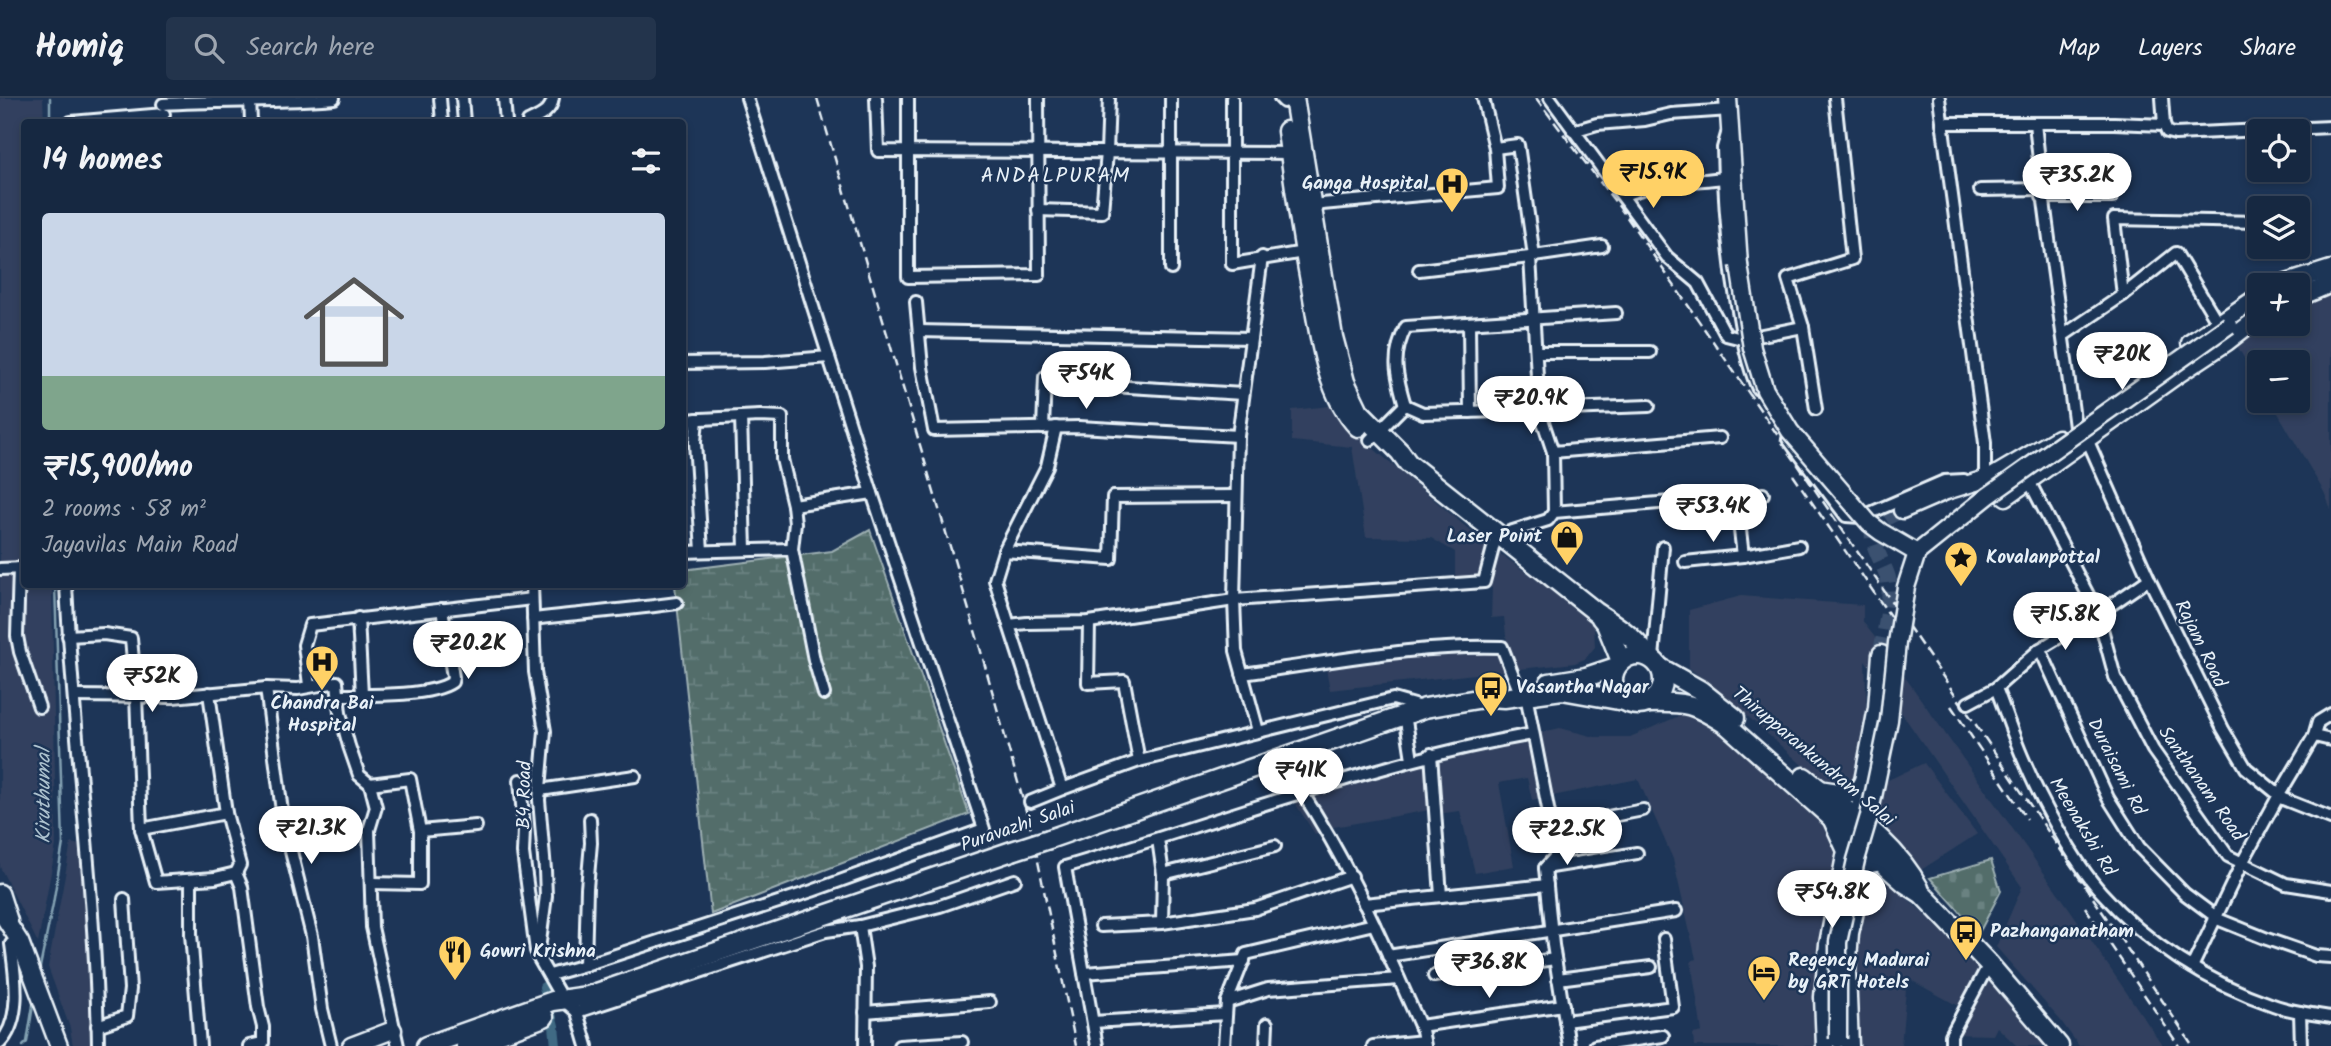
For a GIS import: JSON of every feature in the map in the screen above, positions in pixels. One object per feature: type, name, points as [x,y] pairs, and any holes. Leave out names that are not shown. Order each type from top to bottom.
[{"type":"main road","name":"Thirupparankundram Salai","points":[[1286,99],[1312,251]]},
{"type":"main road","name":"Thirupparankundram Salai","points":[[1296,153],[1311,205],[1312,251],[1320,338],[1332,383],[1351,420],[1374,436],[1394,459],[1408,463],[1630,636],[1654,661],[1700,690],[1870,829],[1911,872],[1922,894]]},
{"type":"main road","name":"Thirupparankundram Salai","points":[[1596,612],[1606,624],[1618,664]]},
{"type":"main road","points":[[1633,655],[1654,661],[1664,676],[1661,692],[1648,703],[1632,704],[1624,701],[1613,682],[1618,664],[1633,655]]},
{"type":"main road","name":"Puravazhi Salai","points":[[426,1046],[588,996],[1405,714],[1489,697],[1504,698],[1522,691],[1586,677],[1618,664]]},
{"type":"main road","name":"Puravazhi Salai","points":[[1522,691],[1562,690],[1624,701]]},
{"type":"main road","name":"Thirupparankundram Salai","points":[[1648,703],[1681,703],[1700,708],[1727,724],[1830,815],[1868,858],[1885,864],[1905,883],[1922,894],[1989,964],[2055,1045]]},
{"type":"main road","name":"Puravazhi Salai","points":[[466,1046],[551,1006]]},
{"type":"street","points":[[94,119],[163,110],[205,99],[334,98]]},
{"type":"street","points":[[440,98],[442,119]]},
{"type":"street","points":[[462,98],[464,119]]},
{"type":"street","points":[[504,98],[506,119]]},
{"type":"street","points":[[534,119],[545,114],[551,107],[553,98]]},
{"type":"street","points":[[550,975],[812,891],[984,829],[872,493],[747,98]]},
{"type":"street","points":[[876,98],[878,151],[1296,153]]},
{"type":"street","points":[[908,98],[908,277],[1038,275],[1038,98]]},
{"type":"street","points":[[1038,211],[1102,212],[1108,98]]},
{"type":"street","points":[[1171,98],[1171,269]]},
{"type":"street","points":[[1232,98],[1232,264],[1312,251]]},
{"type":"street","points":[[1311,205],[1498,188],[1495,148],[1483,98]]},
{"type":"street","points":[[1550,98],[1624,195],[1667,257],[1698,283],[1726,335],[1742,339],[1803,327]]},
{"type":"street","points":[[1816,409],[1803,327],[1788,279],[1852,260],[1835,98]]},
{"type":"street","points":[[1939,98],[1985,443],[1985,480]]},
{"type":"street","points":[[2162,98],[2164,125],[2167,132],[2175,134],[2331,127]]},
{"type":"street","points":[[250,100],[251,119]]},
{"type":"street","points":[[1573,131],[1597,124],[1645,120],[1671,114],[1730,111]]},
{"type":"street","points":[[1730,111],[1723,148],[1728,254],[1750,372],[1772,417],[1846,516],[1861,517],[1944,481],[1985,480],[2006,497],[2247,326]]},
{"type":"street","points":[[1730,111],[1738,265],[1752,348],[1765,390],[1790,431],[1869,523],[1917,553]]},
{"type":"street","points":[[1942,123],[2164,125]]},
{"type":"street","points":[[2035,123],[2042,193],[2075,427]]},
{"type":"street","points":[[1009,625],[1027,622],[1089,622],[1234,600],[1484,582],[1498,534],[1548,520],[1554,512],[1553,452],[1539,410],[1532,257],[1518,145],[1495,148]]},
{"type":"street","points":[[1624,195],[1661,184],[1724,178]]},
{"type":"street","points":[[1980,190],[2112,197]]},
{"type":"street","points":[[2123,295],[2114,219],[2247,222]]},
{"type":"street","points":[[1419,270],[1602,246]]},
{"type":"street","points":[[2064,335],[2123,295],[2176,253],[2223,324]]},
{"type":"street","points":[[1258,731],[1236,651],[1234,600],[1238,436],[1262,257]]},
{"type":"street","points":[[2310,276],[2331,269]]},
{"type":"street","points":[[2310,283],[2331,276]]},
{"type":"street","points":[[2310,293],[2331,284]]},
{"type":"street","points":[[916,302],[922,367],[934,430],[1056,427],[1238,436]]},
{"type":"street","points":[[1837,1044],[1838,942],[1889,720],[1906,587],[1917,553],[1988,496],[2247,305]]},
{"type":"street","points":[[1902,510],[1946,491],[1985,480],[2055,440],[2223,324],[2247,312]]},
{"type":"street","points":[[1616,313],[1406,327],[1398,343],[1396,375],[1405,405],[1423,413],[1649,406]]},
{"type":"street","points":[[1469,324],[1470,412]]},
{"type":"street","points":[[919,331],[1251,338]]},
{"type":"street","points":[[1536,352],[1650,352]]},
{"type":"street","points":[[686,363],[765,362],[829,357]]},
{"type":"street","points":[[1043,428],[1045,377]]},
{"type":"street","points":[[1096,385],[1244,394]]},
{"type":"street","points":[[1374,436],[1405,405]]},
{"type":"street","points":[[741,417],[745,549]]},
{"type":"street","points":[[686,420],[782,417],[782,459],[795,523],[792,549],[814,660],[824,694]]},
{"type":"street","points":[[697,419],[695,442],[702,551]]},
{"type":"street","points":[[1056,427],[1047,466],[1004,551],[995,580],[1062,789]]},
{"type":"street","points":[[1553,452],[1720,438]]},
{"type":"street","name":"Rajam Road","points":[[2087,439],[2149,579],[2223,729],[2246,768],[2278,796],[2331,818]]},
{"type":"street","name":"Santhanam Road","points":[[2029,481],[2098,614],[2115,677],[2153,750],[2228,856],[2286,884],[2331,891]]},
{"type":"street","points":[[793,505],[872,493]]},
{"type":"street","points":[[1554,512],[1763,494]]},
{"type":"street","points":[[1004,551],[1111,559],[1113,498],[1235,496]]},
{"type":"street","points":[[1736,496],[1743,556]]},
{"type":"street","points":[[1685,562],[1743,556],[1799,545]]},
{"type":"street","points":[[1654,661],[1663,547]]},
{"type":"street","points":[[686,552],[792,549]]},
{"type":"street","points":[[0,569],[21,568]]},
{"type":"street","points":[[1968,703],[1996,688],[2040,649],[2149,579]]},
{"type":"street","points":[[21,582],[17,636],[39,707]]},
{"type":"street","points":[[66,588],[98,1046]]},
{"type":"street","name":"B4 Road","points":[[532,588],[535,672],[545,731],[540,790],[545,896],[538,957]]},
{"type":"street","points":[[309,685],[304,645],[310,625],[532,599]]},
{"type":"street","points":[[533,619],[677,603]]},
{"type":"street","points":[[340,695],[400,694],[440,688],[452,682],[442,609]]},
{"type":"street","points":[[358,618],[362,695]]},
{"type":"street","points":[[1089,622],[1088,683],[1124,681],[1139,761]]},
{"type":"street","points":[[68,636],[104,634],[131,638],[141,829],[156,882],[215,878],[236,873]]},
{"type":"street","points":[[1242,674],[1401,653],[1480,646],[1502,647],[1522,691],[1557,855],[1545,868],[1551,930],[1569,1046]]},
{"type":"street","name":"Duraisami Rd","points":[[2040,649],[2108,798],[2139,846],[2186,894],[2217,917],[2267,939],[2316,956],[2331,957]]},
{"type":"street","points":[[1837,1044],[1850,933],[1868,858],[1870,822],[1860,810],[1877,708],[1881,654]]},
{"type":"street","points":[[74,696],[173,697],[266,688],[298,689],[337,682],[340,713],[349,746],[359,775],[370,784],[376,807],[369,830],[372,927],[395,1038],[351,1046]]},
{"type":"street","points":[[266,688],[284,819],[312,936],[331,1046]]},
{"type":"street","name":"Meenakshi Rd","points":[[1996,688],[2025,764],[2065,839],[2099,890],[2127,920],[2174,957],[2231,988],[2274,1006],[2331,1017]]},
{"type":"street","points":[[209,693],[226,813],[240,865],[236,873]]},
{"type":"street","points":[[1030,802],[1139,761],[1258,731],[1393,699],[1425,708]]},
{"type":"street","points":[[1405,714],[1412,759]]},
{"type":"street","points":[[2192,967],[2242,863],[2278,796],[2315,736],[2318,722],[2331,714]]},
{"type":"street","points":[[1097,1046],[1065,867],[1301,791],[1412,759],[1533,734]]},
{"type":"street","points":[[2315,736],[2331,740]]},
{"type":"street","points":[[1431,754],[1441,896]]},
{"type":"street","points":[[540,790],[635,776]]},
{"type":"street","points":[[370,784],[410,779],[420,831],[420,884],[371,883]]},
{"type":"street","points":[[520,780],[523,853],[538,957],[550,975],[551,1006],[577,1012],[826,931],[860,926],[940,906],[1015,880]]},
{"type":"street","points":[[1819,789],[1851,794],[1856,792],[1863,781]]},
{"type":"street","points":[[1301,791],[1329,832],[1352,876],[1423,1036]]},
{"type":"street","points":[[1551,828],[1643,810]]},
{"type":"street","points":[[141,829],[226,813]]},
{"type":"street","points":[[1830,815],[1846,851],[1828,944],[1823,997],[1837,1044]]},
{"type":"street","points":[[585,965],[590,819]]},
{"type":"street","points":[[420,831],[475,826]]},
{"type":"street","points":[[1158,839],[1163,874],[1162,923]]},
{"type":"street","points":[[1163,874],[1275,846]]},
{"type":"street","points":[[1545,868],[1637,853]]},
{"type":"street","points":[[236,873],[243,887],[258,1007],[263,1027],[263,1043],[249,1046]]},
{"type":"street","points":[[1101,926],[1162,923],[1255,909],[1352,876]]},
{"type":"street","points":[[191,880],[191,934],[200,1046]]},
{"type":"street","points":[[1364,904],[1547,885]]},
{"type":"street","points":[[0,893],[11,926],[17,989],[9,1034],[0,1043]]},
{"type":"street","points":[[97,1026],[127,1016],[130,989],[124,899]]},
{"type":"street","points":[[0,911],[11,926]]},
{"type":"street","points":[[1388,956],[1676,911]]},
{"type":"street","points":[[1224,1046],[1227,1008],[1246,954],[1374,924]]},
{"type":"street","points":[[860,926],[866,967],[864,1046]]},
{"type":"street","points":[[1565,1021],[1673,1007],[1664,939]]},
{"type":"street","points":[[14,945],[41,996],[59,1046]]},
{"type":"street","points":[[1434,976],[1555,959]]},
{"type":"street","points":[[1084,973],[1244,961]]},
{"type":"street","points":[[1951,1046],[1951,1035],[1989,964]]},
{"type":"street","points":[[1558,979],[1651,967]]},
{"type":"street","points":[[1093,1022],[1227,1008],[1268,989],[1399,979]]},
{"type":"street","points":[[865,1012],[990,1002]]},
{"type":"street","points":[[1373,1046],[1411,1042],[1423,1036],[1563,1005]]},
{"type":"street","points":[[577,1012],[587,1046]]},
{"type":"street","points":[[2300,1012],[2301,1046]]},
{"type":"street","points":[[1266,1046],[1267,1024]]},
{"type":"street","points":[[1595,1046],[1663,1036]]},
{"type":"street","points":[[899,1046],[962,1042]]},
{"type":"shaded area","points":[[0,98],[43,98],[44,119],[21,119],[21,588],[52,588],[56,845],[38,943],[0,867]]},
{"type":"shaded area","points":[[2331,290],[2331,509],[2278,413],[2310,413],[2310,350],[2247,350],[2247,362],[2235,343],[2247,334],[2310,336],[2310,300]]},
{"type":"shaded area","points":[[1330,406],[1360,437],[1485,543],[1591,618],[1595,647],[1585,659],[1575,663],[1330,690],[1325,663],[1507,645],[1504,617],[1491,618],[1492,588],[1455,576],[1455,552],[1431,538],[1366,537],[1352,447],[1292,441],[1292,410]]},
{"type":"shaded area","points":[[1741,596],[1863,605],[1863,622],[1898,667],[2071,911],[2163,1046],[2079,1046],[2061,1021],[1996,947],[2022,887],[1865,660],[1867,725],[1854,783],[1847,792],[1828,788],[1727,698],[1689,668],[1689,610]]},
{"type":"shaded area","points":[[1686,713],[1707,718],[1929,918],[2007,997],[2047,1046],[2017,1046],[1997,1027],[1993,1035],[1947,1034],[1960,1007],[1907,978],[1901,1046],[1694,1046],[1693,1034],[1702,1032],[1691,961],[1696,959],[1673,859],[1638,779],[1532,800],[1527,778],[1499,783],[1514,866],[1475,873],[1460,811],[1437,814],[1430,810],[1328,828],[1315,834],[1293,800],[1376,770],[1560,728],[1595,737],[1630,737]]},
{"type":"shaded area","points":[[1924,763],[1977,834],[1921,870],[1876,817],[1886,781]]},
{"type":"shaded area","points":[[71,843],[80,845],[93,1046],[73,1046],[70,1028],[48,967]]},
{"type":"green space","points":[[870,530],[969,814],[711,914],[675,588],[686,588],[686,570],[832,551]]},
{"type":"green space","points":[[1991,860],[2001,891],[1979,933],[1930,878]]},
{"type":"waterway","name":"Kiruthumal","points":[[50,98],[50,119]]},
{"type":"waterway","name":"Kiruthumal","points":[[39,972],[63,843],[55,588]]},
{"type":"waterway","points":[[544,987],[556,1046]]},
{"type":"waterway","name":"Kiruthumal","points":[[23,1046],[27,1042],[34,999]]},
{"type":"tunnel","points":[[1881,654],[1889,607],[1889,587],[1873,533],[1881,522],[1902,510]]},
{"type":"railway","points":[[817,98],[1032,832],[1076,1046]]},
{"type":"railway","points":[[1536,98],[1626,216],[1737,376],[2193,1046]]},
{"type":"railway","points":[[1793,475],[1908,642]]},
{"type":"railway","points":[[1951,706],[2027,819]]},
{"type":"railway","points":[[2085,907],[2179,1046]]},
{"type":"place","name":"Ganga Hospital","points":[[1452,214]]},
{"type":"place","name":"Laser Point","points":[[1567,567]]},
{"type":"place","name":"Kovalanpottal","points":[[1961,588]]},
{"type":"place","name":"Chandra Bai Hospital","points":[[322,692]]},
{"type":"place","name":"Vasantha Nagar","points":[[1491,718]]},
{"type":"place","name":"Pazhanganatham","points":[[1966,962]]},
{"type":"place","name":"Gowri Krishna","points":[[455,982]]},
{"type":"place","name":"Regency Madurai by GRT Hotels","points":[[1764,1002]]},
{"type":"district","name":"ANDALPURAM","points":[[1056,176]]}]
